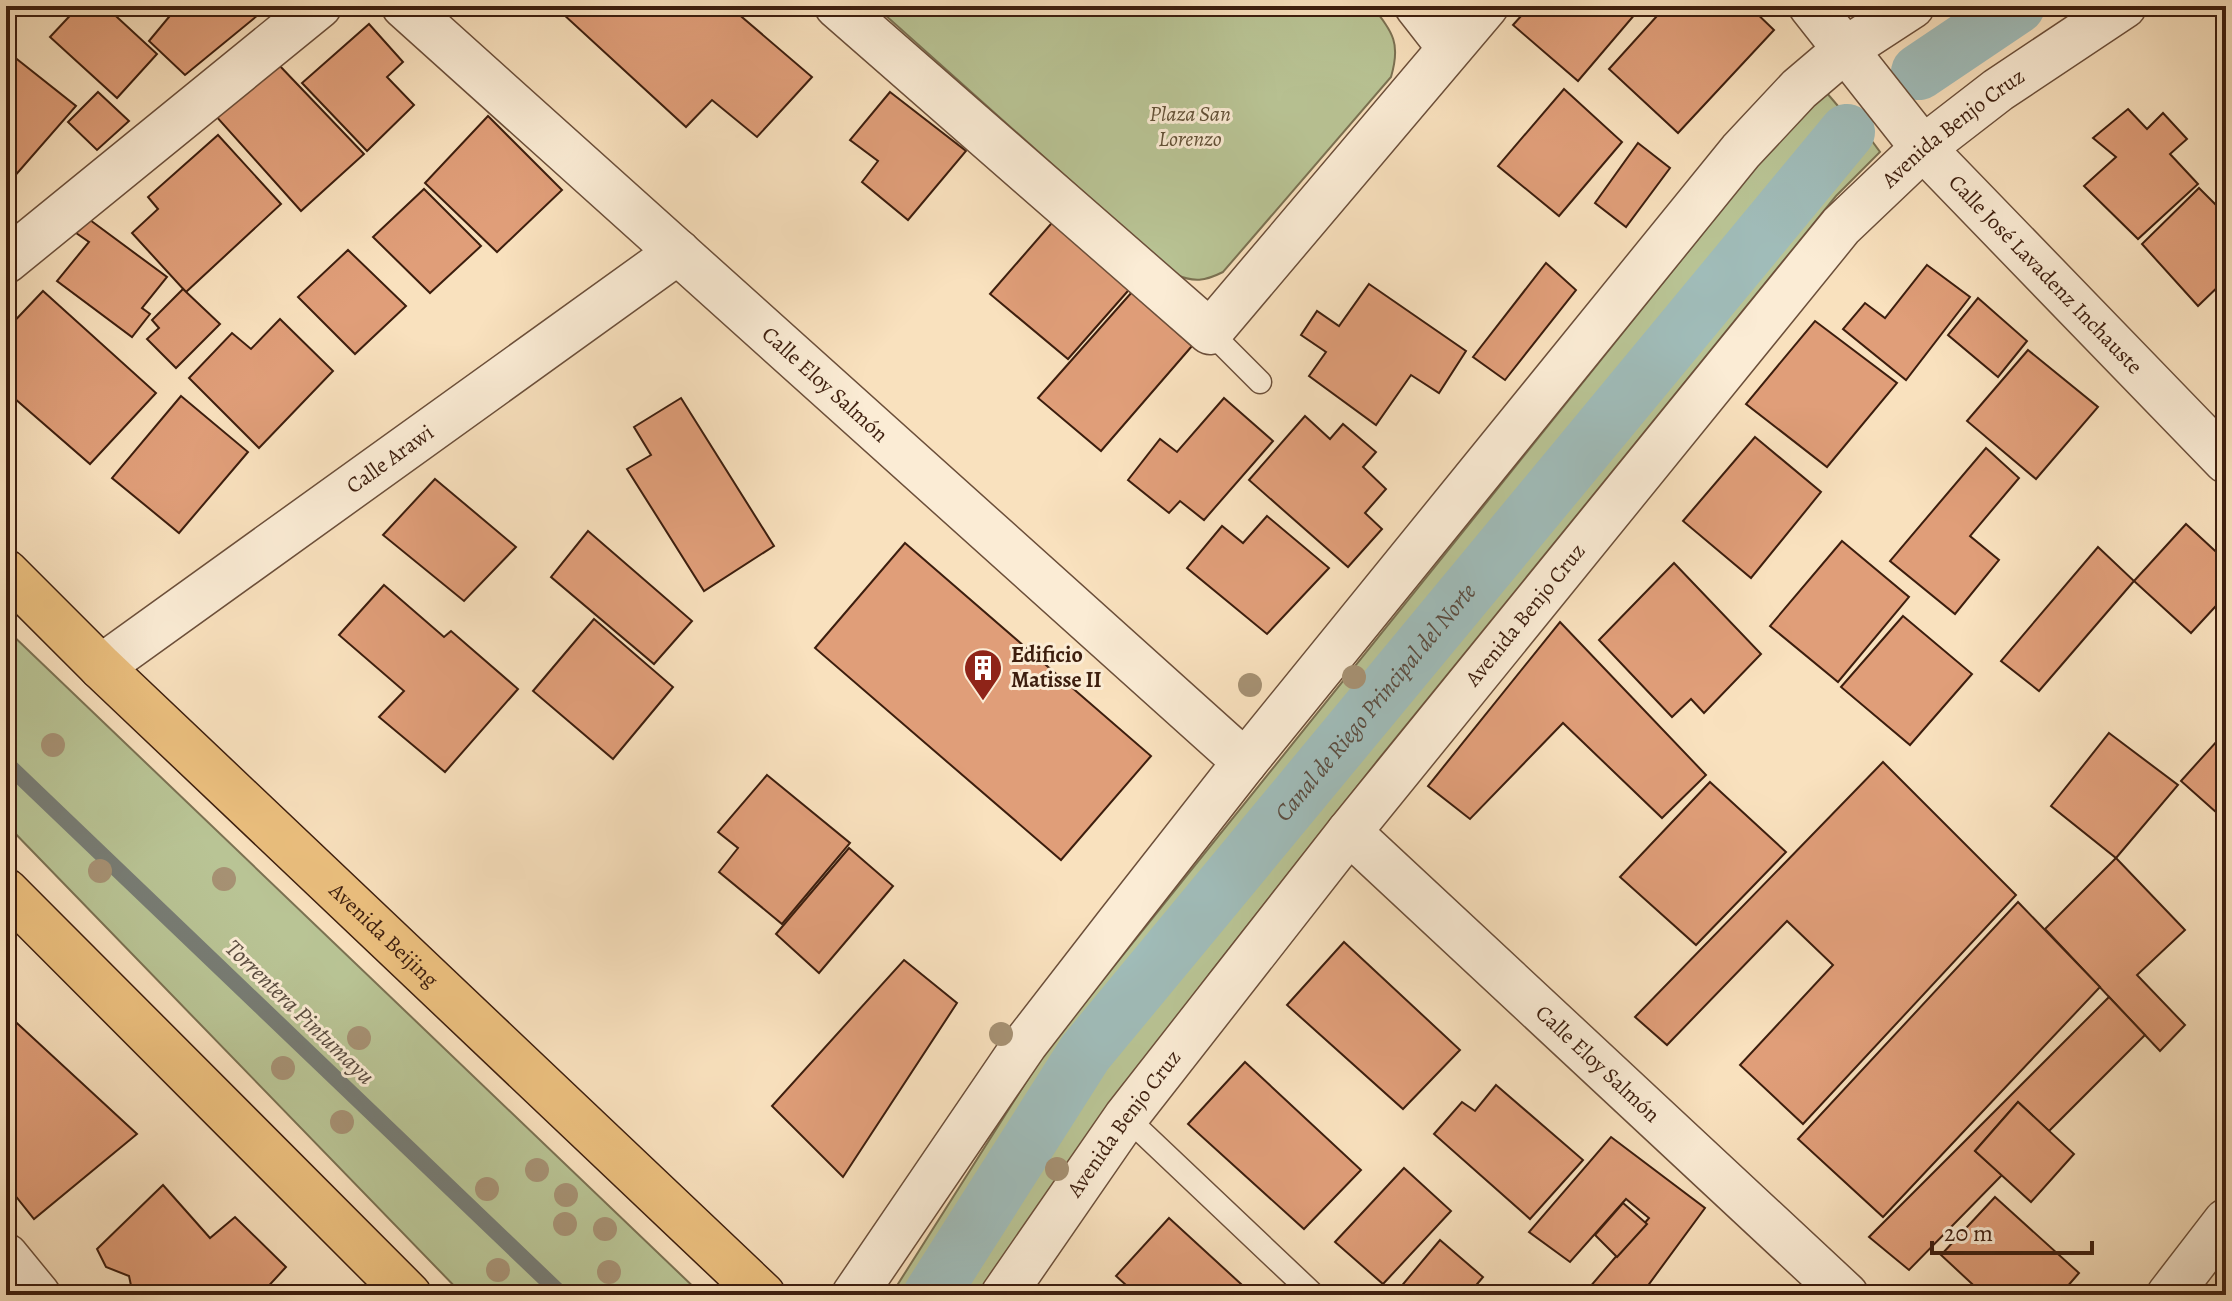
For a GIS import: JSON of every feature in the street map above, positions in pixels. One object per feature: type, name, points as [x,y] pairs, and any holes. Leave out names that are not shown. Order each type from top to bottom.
[{"type":"main road","name":"Avenida Beijing","points":[[6,572],[101,667],[763,1295]]},
{"type":"main road","points":[[6,891],[409,1295]]},
{"type":"street","points":[[6,261],[319,6]]},
{"type":"street","name":"Calle Eloy Salmón","points":[[404,6],[1245,762]]},
{"type":"street","points":[[837,6],[1210,332],[1486,6]]},
{"type":"street","points":[[1417,6],[1449,47]]},
{"type":"street","name":"Calle José Lavadenz Inchauste","points":[[1811,6],[1923,148],[2226,461]]},
{"type":"street","points":[[854,1295],[1025,1044],[1245,762],[1741,151],[1799,89],[1846,49],[1912,6]]},
{"type":"street","name":"Avenida Benjo Cruz","points":[[1003,1295],[1126,1117],[1349,832],[1841,226],[1923,148],[1998,90],[2124,6]]},
{"type":"street","name":"Calle Arawi","points":[[101,667],[678,252]]},
{"type":"street","name":"Calle Eloy Salmón","points":[[1349,832],[1846,1295]]},
{"type":"street","points":[[2169,1295],[2226,1221]]},
{"type":"street","points":[[6,1256],[38,1295]]},
{"type":"lane","points":[[1210,332],[1260,382]]},
{"type":"lane","points":[[1126,1117],[1314,1295]]},
{"type":"green space","name":"Plaza San Lorenzo","points":[[875,6],[1372,6],[1393,39],[1394,65],[1391,77],[1223,272],[1194,280],[1175,274]]},
{"type":"green space","points":[[1826,92],[1844,113],[1319,741],[1079,1041],[1042,1090],[915,1295],[891,1295],[1045,1052],[1768,152]]},
{"type":"green space","points":[[1872,141],[1880,152],[1836,196],[1378,760],[1210,973],[1101,1121],[981,1295],[962,1295],[1101,1072],[1376,730],[1805,211]]},
{"type":"green space","points":[[6,629],[702,1295],[463,1295],[6,824]]},
{"type":"building","points":[[79,6],[105,6],[157,54],[117,98],[50,37]]},
{"type":"building","points":[[178,6],[269,6],[185,75],[149,41]]},
{"type":"building","points":[[570,6],[729,6],[812,77],[757,137],[712,100],[686,127],[563,14]]},
{"type":"building","points":[[1530,6],[1642,6],[1578,81],[1513,25]]},
{"type":"building","points":[[1666,6],[1749,6],[1774,30],[1678,133],[1609,69]]},
{"type":"building","points":[[369,24],[403,62],[387,77],[414,105],[367,151],[302,83]]},
{"type":"building","points":[[13,56],[76,106],[6,186],[6,63]]},
{"type":"building","points":[[278,64],[364,154],[301,211],[214,114]]},
{"type":"building","points":[[1564,89],[1622,142],[1559,216],[1498,166]]},
{"type":"building","points":[[98,92],[129,121],[97,150],[68,122]]},
{"type":"building","points":[[890,92],[966,151],[908,220],[862,182],[878,161],[850,140]]},
{"type":"building","points":[[2128,109],[2147,129],[2163,113],[2187,139],[2170,154],[2198,184],[2138,239],[2084,186],[2116,157],[2093,138]]},
{"type":"building","points":[[488,116],[562,190],[497,252],[425,183]]},
{"type":"building","points":[[218,135],[281,204],[186,292],[132,233],[158,209],[148,197]]},
{"type":"building","points":[[1638,143],[1670,168],[1626,227],[1595,203]]},
{"type":"building","points":[[2199,188],[2226,215],[2226,279],[2198,306],[2142,244]]},
{"type":"building","points":[[424,189],[481,246],[430,293],[373,237]]},
{"type":"building","points":[[1057,217],[1134,284],[1068,359],[990,294]]},
{"type":"building","points":[[90,220],[167,277],[142,308],[150,314],[132,337],[57,281],[89,242],[76,233]]},
{"type":"building","points":[[348,250],[406,306],[355,354],[298,297]]},
{"type":"building","points":[[1546,263],[1576,290],[1505,380],[1473,357]]},
{"type":"building","points":[[1927,265],[1970,297],[1906,380],[1843,329],[1865,303],[1885,318]]},
{"type":"building","points":[[1369,284],[1466,351],[1439,393],[1411,375],[1376,425],[1309,376],[1326,352],[1301,335],[1317,311],[1339,326]]},
{"type":"building","points":[[183,289],[220,324],[176,368],[147,339],[159,328],[152,320]]},
{"type":"building","points":[[43,291],[156,393],[90,464],[6,391],[6,330]]},
{"type":"building","points":[[1132,292],[1192,346],[1101,451],[1038,398]]},
{"type":"building","points":[[1978,298],[2027,341],[1998,377],[1948,335]]},
{"type":"building","points":[[280,319],[333,371],[259,448],[189,378],[232,333],[251,349]]},
{"type":"building","points":[[1815,321],[1897,383],[1827,467],[1746,404]]},
{"type":"building","points":[[2028,350],[2098,407],[2036,479],[1967,421]]},
{"type":"building","points":[[181,396],[248,452],[179,533],[112,478]]},
{"type":"building","points":[[681,398],[774,546],[704,591],[627,469],[651,455],[634,427]]},
{"type":"building","points":[[1224,398],[1273,441],[1204,520],[1180,501],[1169,513],[1128,480],[1160,439],[1177,452]]},
{"type":"building","points":[[1305,416],[1330,439],[1343,424],[1376,452],[1363,467],[1386,489],[1365,513],[1382,529],[1348,567],[1249,480]]},
{"type":"building","points":[[1755,437],[1821,492],[1751,578],[1683,521]]},
{"type":"building","points":[[1986,448],[2019,478],[1970,536],[1999,560],[1955,614],[1890,561]]},
{"type":"building","points":[[435,479],[516,547],[464,601],[383,535]]},
{"type":"building","points":[[1267,516],[1329,568],[1267,634],[1187,568],[1222,526],[1243,543]]},
{"type":"building","points":[[2186,524],[2226,561],[2226,595],[2191,633],[2134,581]]},
{"type":"building","points":[[588,531],[692,621],[654,664],[551,577]]},
{"type":"building","points":[[1842,541],[1909,597],[1838,682],[1770,626]]},
{"type":"building","name":"Edificio Matisse II","points":[[905,543],[1151,756],[1061,860],[815,648]]},
{"type":"building","points":[[2098,547],[2134,581],[2039,691],[2001,661]]},
{"type":"building","points":[[1674,563],[1761,654],[1704,713],[1691,699],[1672,717],[1599,640]]},
{"type":"building","points":[[384,585],[444,637],[451,631],[518,689],[445,772],[379,717],[404,691],[339,635]]},
{"type":"building","points":[[1903,616],[1972,674],[1910,745],[1841,687]]},
{"type":"building","points":[[594,619],[673,687],[613,759],[533,691]]},
{"type":"building","points":[[1560,622],[1706,775],[1662,818],[1563,723],[1470,819],[1428,786]]},
{"type":"building","points":[[2226,731],[2226,821],[2181,781]]},
{"type":"building","points":[[2109,733],[2178,785],[2116,858],[2051,806]]},
{"type":"building","points":[[1883,762],[2016,895],[1803,1124],[1740,1065],[1833,965],[1787,921],[1667,1045],[1635,1017]]},
{"type":"building","points":[[767,775],[850,843],[782,924],[719,872],[738,848],[718,832]]},
{"type":"building","points":[[1710,782],[1786,852],[1696,945],[1620,877]]},
{"type":"building","points":[[849,848],[893,886],[819,973],[776,934]]},
{"type":"building","points":[[2116,858],[2185,930],[2137,975],[2185,1025],[2160,1051],[2045,929]]},
{"type":"building","points":[[2018,902],[2100,987],[1883,1217],[1798,1139]]},
{"type":"building","points":[[1344,942],[1460,1050],[1403,1109],[1287,1005]]},
{"type":"building","points":[[904,960],[957,1003],[843,1177],[772,1106]]},
{"type":"building","points":[[2109,997],[2145,1035],[2049,1131],[2018,1102],[1975,1151],[2002,1175],[1909,1270],[1869,1237]]},
{"type":"building","points":[[6,1013],[137,1134],[34,1219],[6,1184]]},
{"type":"building","points":[[1245,1062],[1361,1170],[1304,1229],[1188,1124]]},
{"type":"building","points":[[1496,1085],[1583,1160],[1530,1219],[1434,1134],[1462,1102],[1475,1111]]},
{"type":"building","points":[[2018,1102],[2074,1154],[2031,1202],[1975,1151]]},
{"type":"building","points":[[1611,1137],[1705,1208],[1641,1295],[1583,1295],[1649,1218],[1626,1199],[1570,1262],[1529,1232]]},
{"type":"building","points":[[1404,1168],[1451,1211],[1383,1284],[1335,1242]]},
{"type":"building","points":[[163,1185],[210,1238],[235,1217],[286,1267],[263,1292],[266,1295],[159,1295],[153,1289],[145,1295],[133,1295],[129,1276],[106,1267],[97,1249]]},
{"type":"building","points":[[1995,1197],[2079,1273],[2060,1295],[1984,1295],[1941,1255]]},
{"type":"building","points":[[1623,1203],[1647,1224],[1617,1257],[1595,1235]]},
{"type":"building","points":[[1169,1218],[1253,1295],[1137,1295],[1116,1276]]},
{"type":"building","points":[[1440,1240],[1483,1277],[1468,1295],[1394,1295]]},
{"type":"waterway","name":"Canal de Riego Principal del Norte","points":[[1919,72],[2017,6]]},
{"type":"waterway","name":"Canal de Riego Principal del Norte","points":[[931,1295],[1085,1053],[1847,132]]},
{"type":"waterway","name":"Torrentera Pintumayu","points":[[6,763],[562,1295]]},
{"type":"place","name":"Edificio Matisse II","points":[[983,702]]}]
